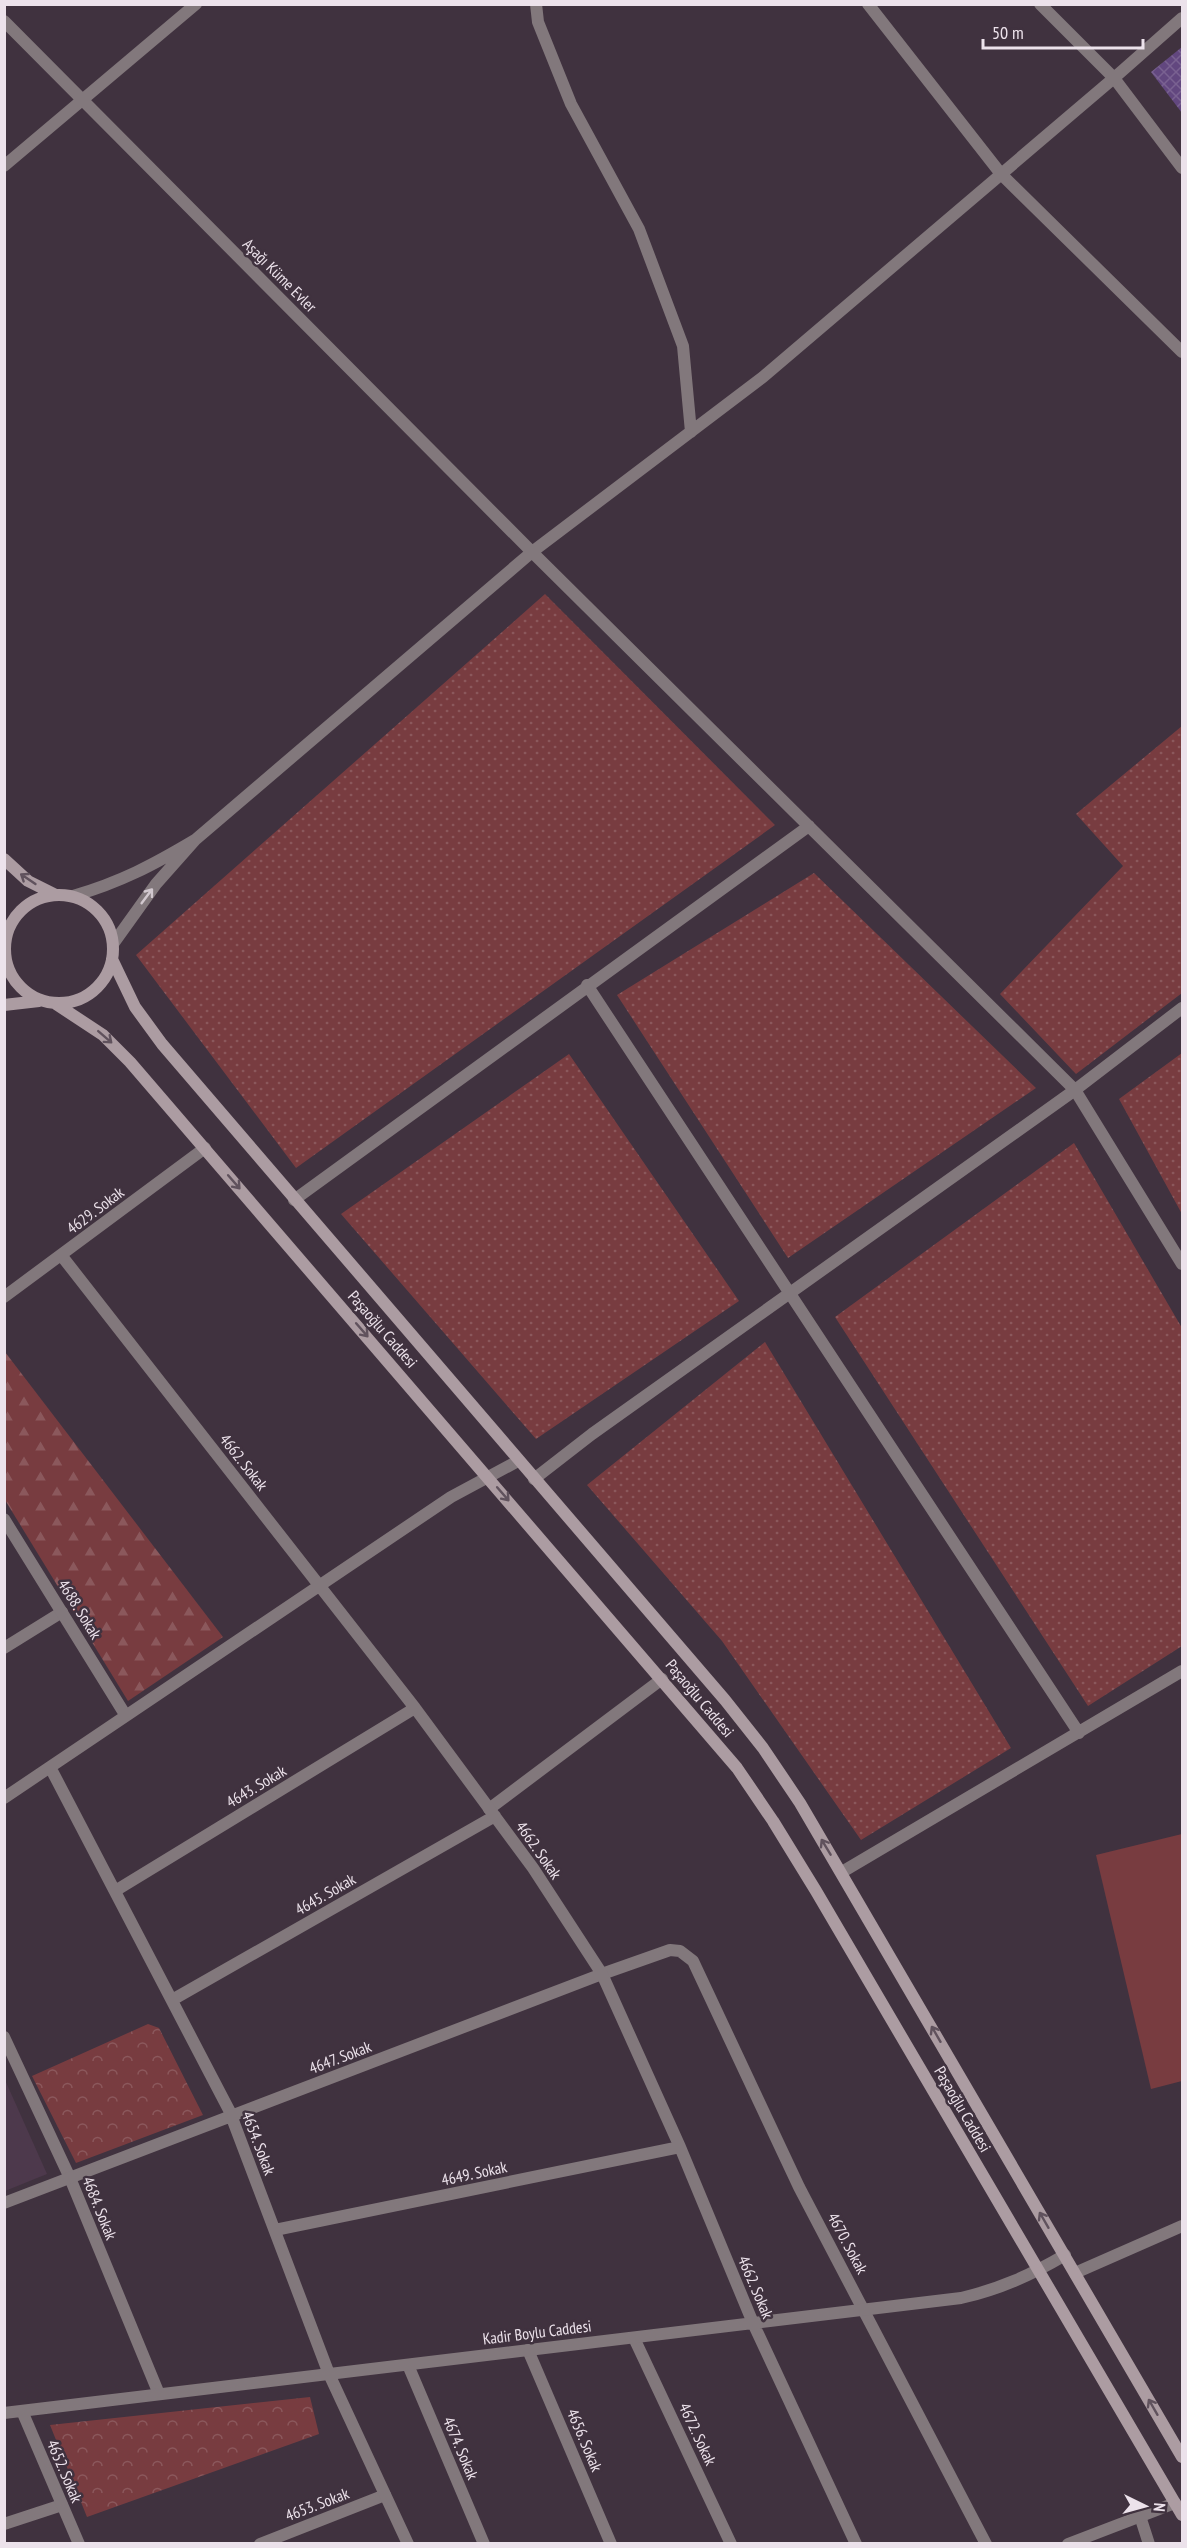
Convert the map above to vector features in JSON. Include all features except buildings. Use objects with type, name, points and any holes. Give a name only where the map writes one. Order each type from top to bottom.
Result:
[{"type":"street","points":[[4,166],[196,4]]},
{"type":"street","points":[[536,4],[538,22],[571,104],[639,229],[683,346],[691,432]]},
{"type":"street","points":[[868,4],[1001,174],[1182,352]]},
{"type":"street","points":[[1040,4],[1114,78],[1182,168]]},
{"type":"street","points":[[113,944],[156,884],[195,840],[532,552],[763,376],[1182,18]]},
{"type":"street","name":"Aşağı Küme Evler","points":[[4,21],[532,552],[1075,1090],[1182,1264]]},
{"type":"street","points":[[294,1200],[809,826]]},
{"type":"street","points":[[73,896],[121,881],[195,840]]},
{"type":"street","points":[[4,859],[28,881],[54,894],[73,896],[90,903],[103,916],[112,933],[111,968],[102,983],[89,995],[74,1002],[56,1004],[40,1000],[24,992],[13,979],[5,951],[5,935],[21,910],[36,899],[54,894]]},
{"type":"street","name":"Paşaoğlu Caddesi","points":[[112,959],[135,1007],[162,1044],[725,1700],[763,1748],[842,1872],[1182,2457]]},
{"type":"street","points":[[587,986],[1080,1733]]},
{"type":"street","points":[[4,1005],[40,1000]]},
{"type":"street","name":"Paşaoğlu Caddesi","points":[[56,1004],[83,1019],[115,1046],[488,1476],[737,1768],[773,1821],[1182,2515]]},
{"type":"street","points":[[534,1479],[592,1434],[789,1292],[1075,1090],[1182,1008]]},
{"type":"street","name":"4629. Sokak","points":[[4,1297],[205,1148]]},
{"type":"street","name":"4662. Sokak","points":[[61,1255],[415,1708],[533,1868],[602,1974],[680,2147],[753,2323],[856,2544]]},
{"type":"street","points":[[4,1798],[451,1497],[518,1461]]},
{"type":"street","name":"4688. Sokak","points":[[4,1519],[126,1716]]},
{"type":"street","points":[[4,1648],[62,1612]]},
{"type":"street","points":[[842,1872],[1182,1671]]},
{"type":"street","name":"4645. Sokak","points":[[171,2000],[492,1813],[662,1679]]},
{"type":"street","name":"4643. Sokak","points":[[115,1892],[415,1708]]},
{"type":"street","name":"4654. Sokak","points":[[50,1767],[231,2116],[329,2374],[408,2544]]},
{"type":"street","name":"4647. Sokak","points":[[4,2203],[602,1974],[670,1950],[680,1951],[687,1955]]},
{"type":"street","name":"4670. Sokak","points":[[687,1955],[697,1969],[794,2177],[986,2544]]},
{"type":"street","name":"4684. Sokak","points":[[4,2037],[70,2178],[159,2394]]},
{"type":"street","name":"4649. Sokak","points":[[275,2230],[680,2147]]},
{"type":"street","points":[[1075,2273],[1182,2226]]},
{"type":"street","name":"Kadir Boylu Caddesi","points":[[4,2413],[961,2298],[994,2290],[1039,2270],[1065,2255]]},
{"type":"street","name":"4672. Sokak","points":[[634,2338],[731,2544]]},
{"type":"street","name":"4656. Sokak","points":[[528,2350],[611,2544]]},
{"type":"street","name":"4674. Sokak","points":[[408,2365],[484,2544]]},
{"type":"street","name":"4652. Sokak","points":[[22,2411],[79,2544]]},
{"type":"street","name":"4653. Sokak","points":[[260,2544],[386,2495]]},
{"type":"street","points":[[1068,2544],[1175,2503]]},
{"type":"street","points":[[4,2523],[62,2505]]},
{"type":"street","points":[[1140,2517],[1149,2544]]},
{"type":"shaded area","points":[[5,2080],[47,2174],[4,2191]]},
{"type":"green space","points":[[545,594],[775,825],[296,1168],[136,955]]},
{"type":"green space","points":[[1182,726],[1182,993],[1076,1074],[1000,994],[1123,866],[1076,814]]},
{"type":"green space","points":[[814,873],[1036,1088],[788,1258],[617,995]]},
{"type":"green space","points":[[1182,1053],[1182,1214],[1119,1099]]},
{"type":"green space","points":[[569,1054],[739,1301],[536,1439],[341,1214]]},
{"type":"green space","points":[[1074,1143],[1182,1328],[1182,1646],[1088,1706],[835,1317]]},
{"type":"green space","points":[[765,1342],[1011,1748],[861,1840],[722,1641],[587,1485]]},
{"type":"green space","points":[[5,1352],[223,1637],[128,1701],[5,1500]]},
{"type":"green space","points":[[1182,1834],[1182,2081],[1151,2089],[1096,1855]]},
{"type":"green space","points":[[148,2024],[159,2028],[203,2115],[76,2163],[32,2076]]},
{"type":"green space","points":[[310,2397],[319,2434],[87,2517],[50,2425]]}]
